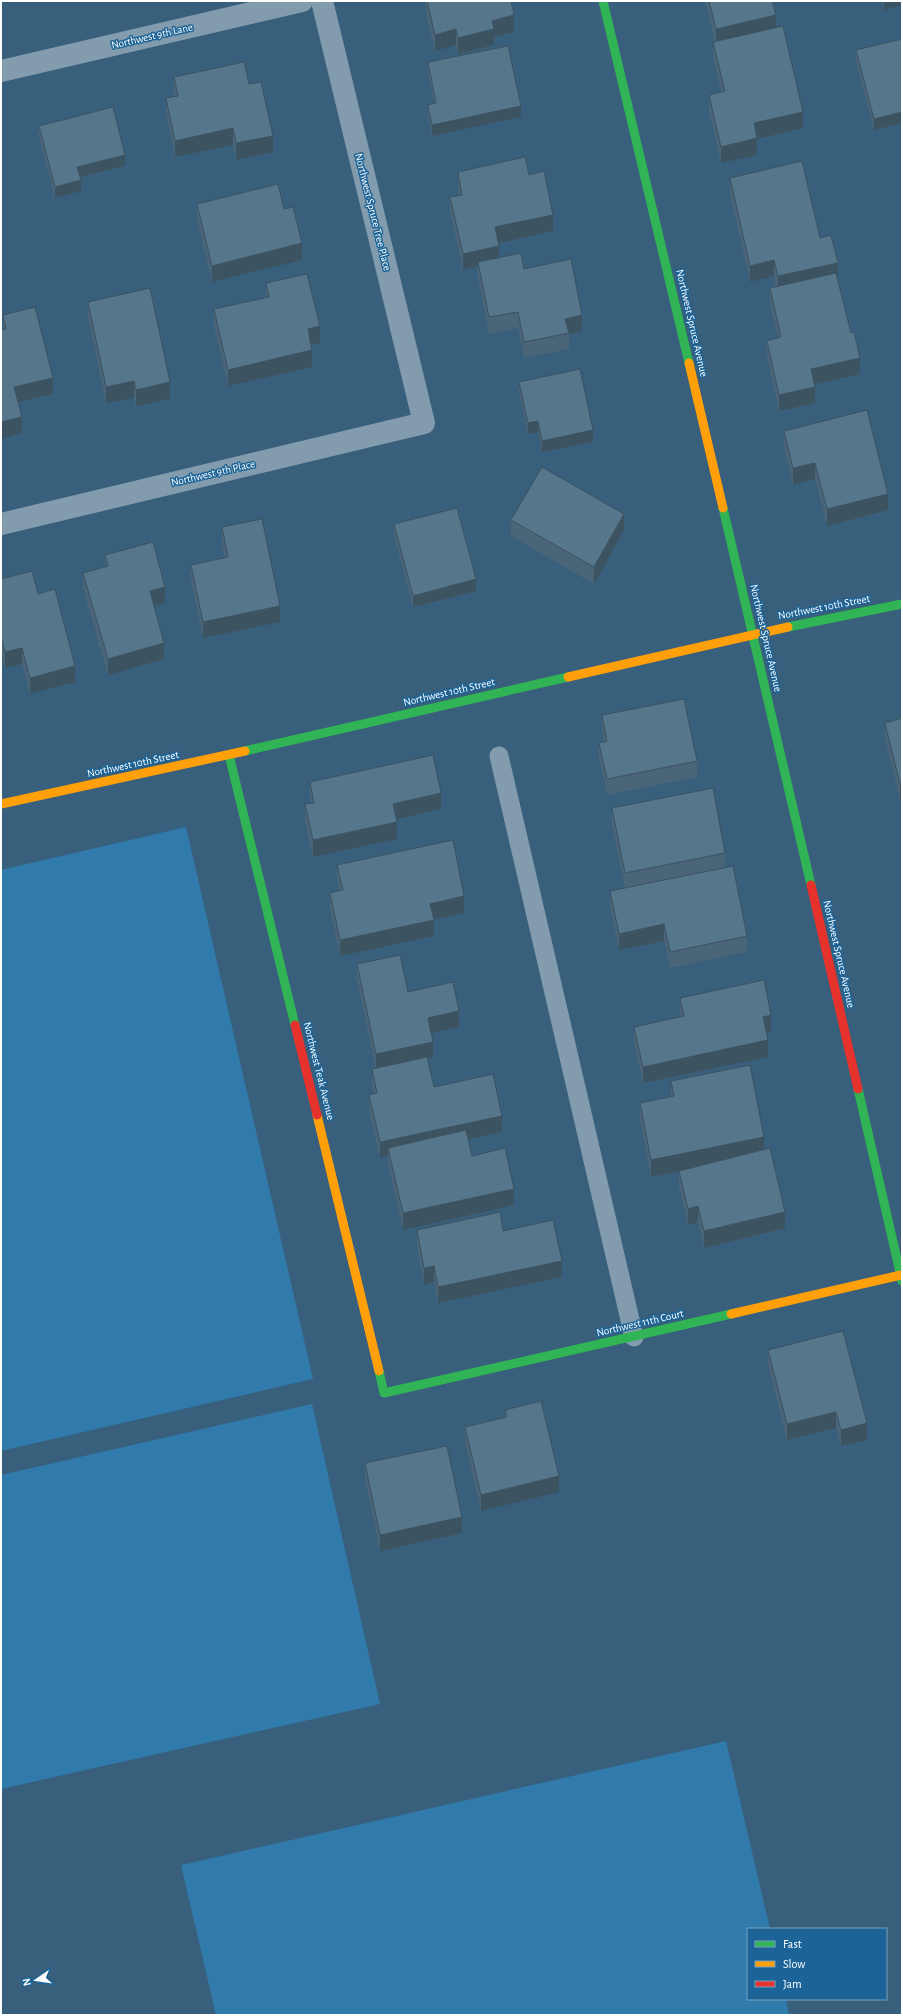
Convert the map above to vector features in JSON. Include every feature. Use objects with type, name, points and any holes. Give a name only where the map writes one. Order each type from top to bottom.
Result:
[{"type":"street","name":"Northwest 9th Lane","points":[[1,71],[302,1]]},
{"type":"street","name":"Northwest Spruce Tree Place","points":[[322,1],[424,423]]},
{"type":"street","name":"Northwest Spruce Avenue","points":[[603,1],[753,634],[901,1278]]},
{"type":"street","name":"Northwest 9th Place","points":[[1,524],[424,423]]},
{"type":"street","name":"Northwest 10th Street","points":[[1,804],[229,755],[753,634],[902,604]]},
{"type":"street","name":"Northwest Teak Avenue","points":[[229,755],[384,1393]]},
{"type":"street","name":"Northwest 11th Court","points":[[384,1393],[634,1336],[901,1278]]},
{"type":"lane","points":[[499,756],[634,1336]]},
{"type":"shaded area","points":[[186,827],[313,1379],[1,1451],[1,870]]},
{"type":"shaded area","points":[[312,1404],[380,1704],[1,1789],[1,1475]]},
{"type":"shaded area","points":[[726,1741],[770,1928],[747,1928],[747,2000],[786,2000],[789,2015],[216,2015],[181,1865]]},
{"type":"building","points":[[427,1],[511,1],[514,15],[492,21],[494,29],[458,38],[456,29],[435,35]]},
{"type":"building","points":[[709,1],[772,1],[776,15],[716,29]]},
{"type":"building","points":[[783,26],[803,112],[754,123],[757,138],[721,147],[709,95],[725,91],[713,42]]},
{"type":"building","points":[[902,39],[902,112],[874,119],[856,50]]},
{"type":"building","points":[[508,46],[521,106],[432,125],[428,105],[436,103],[428,62]]},
{"type":"building","points":[[244,62],[249,84],[261,82],[273,136],[236,143],[233,128],[175,141],[166,98],[178,96],[174,77]]},
{"type":"building","points":[[113,107],[125,155],[77,167],[81,180],[55,187],[39,126]]},
{"type":"building","points":[[525,157],[529,175],[544,171],[553,215],[495,227],[499,246],[463,254],[450,197],[462,195],[458,172]]},
{"type":"building","points":[[802,161],[820,238],[831,235],[838,263],[778,276],[774,260],[750,266],[730,178]]},
{"type":"building","points":[[278,184],[284,209],[293,207],[302,243],[212,266],[197,204]]},
{"type":"building","points":[[521,253],[524,269],[571,259],[582,315],[565,319],[569,333],[524,342],[518,312],[489,317],[478,262]]},
{"type":"building","points":[[836,273],[851,333],[854,332],[860,358],[811,369],[815,387],[779,395],[767,341],[781,337],[770,288]]},
{"type":"building","points":[[307,274],[320,326],[308,329],[312,350],[228,370],[214,309],[269,297],[266,283]]},
{"type":"building","points":[[150,288],[170,382],[136,390],[134,381],[106,387],[88,302]]},
{"type":"building","points":[[35,307],[53,378],[14,387],[22,417],[1,422],[1,330],[6,329],[3,315]]},
{"type":"building","points":[[580,369],[593,430],[542,441],[538,421],[528,423],[519,382]]},
{"type":"building","points":[[867,410],[888,494],[827,509],[815,463],[793,468],[784,431]]},
{"type":"building","points":[[542,467],[624,514],[594,567],[511,520]]},
{"type":"building","points":[[457,508],[476,579],[413,596],[394,524]]},
{"type":"building","points":[[262,519],[280,606],[203,622],[191,565],[228,557],[222,527]]},
{"type":"building","points":[[153,542],[165,587],[150,591],[164,643],[108,659],[83,573],[108,566],[105,555]]},
{"type":"building","points":[[32,571],[38,594],[55,589],[75,666],[30,678],[22,648],[5,652],[1,638],[1,579]]},
{"type":"building","points":[[684,699],[697,761],[607,779],[599,743],[607,741],[602,715]]},
{"type":"building","points":[[902,718],[902,784],[900,784],[885,723]]},
{"type":"building","points":[[433,755],[441,793],[393,804],[397,822],[313,840],[305,804],[314,803],[310,782]]},
{"type":"building","points":[[713,788],[725,853],[625,873],[612,808]]},
{"type":"building","points":[[453,840],[464,896],[430,904],[434,920],[340,940],[330,893],[343,890],[337,865]]},
{"type":"building","points":[[733,866],[747,936],[670,952],[664,924],[619,934],[610,891]]},
{"type":"building","points":[[400,955],[408,992],[453,982],[459,1011],[428,1018],[433,1042],[376,1054],[357,964]]},
{"type":"building","points":[[764,980],[771,1015],[763,1017],[768,1040],[643,1067],[634,1027],[684,1016],[680,998]]},
{"type":"building","points":[[427,1057],[434,1087],[493,1074],[502,1116],[380,1142],[369,1095],[377,1093],[372,1069]]},
{"type":"building","points":[[750,1065],[764,1137],[651,1160],[640,1103],[674,1096],[671,1081]]},
{"type":"building","points":[[466,1130],[472,1156],[505,1148],[514,1189],[403,1213],[388,1148]]},
{"type":"building","points":[[770,1148],[785,1212],[704,1231],[698,1206],[688,1209],[679,1171]]},
{"type":"building","points":[[500,1212],[503,1231],[553,1220],[562,1261],[438,1287],[434,1266],[424,1268],[417,1230]]},
{"type":"building","points":[[843,1331],[867,1423],[841,1430],[836,1412],[787,1424],[768,1350]]},
{"type":"building","points":[[541,1401],[559,1476],[481,1495],[465,1427],[507,1417],[505,1410]]},
{"type":"building","points":[[447,1446],[462,1517],[380,1535],[365,1463]]},
{"type":"traffic: fast","points":[[603,1],[689,363]]},
{"type":"traffic: fast","points":[[723,508],[811,885]]},
{"type":"traffic: fast","points":[[788,627],[902,604]]},
{"type":"traffic: fast","points":[[245,751],[568,677]]},
{"type":"traffic: fast","points":[[229,755],[295,1025]]},
{"type":"traffic: fast","points":[[858,1089],[902,1281]]},
{"type":"traffic: fast","points":[[379,1371],[384,1393],[731,1314]]},
{"type":"traffic: slow","points":[[689,363],[723,508]]},
{"type":"traffic: slow","points":[[568,677],[788,627]]},
{"type":"traffic: slow","points":[[1,804],[245,751]]},
{"type":"traffic: slow","points":[[317,1115],[379,1371]]},
{"type":"traffic: slow","points":[[731,1314],[901,1275]]},
{"type":"traffic: jam","points":[[811,885],[858,1089]]},
{"type":"traffic: jam","points":[[295,1025],[317,1115]]}]
